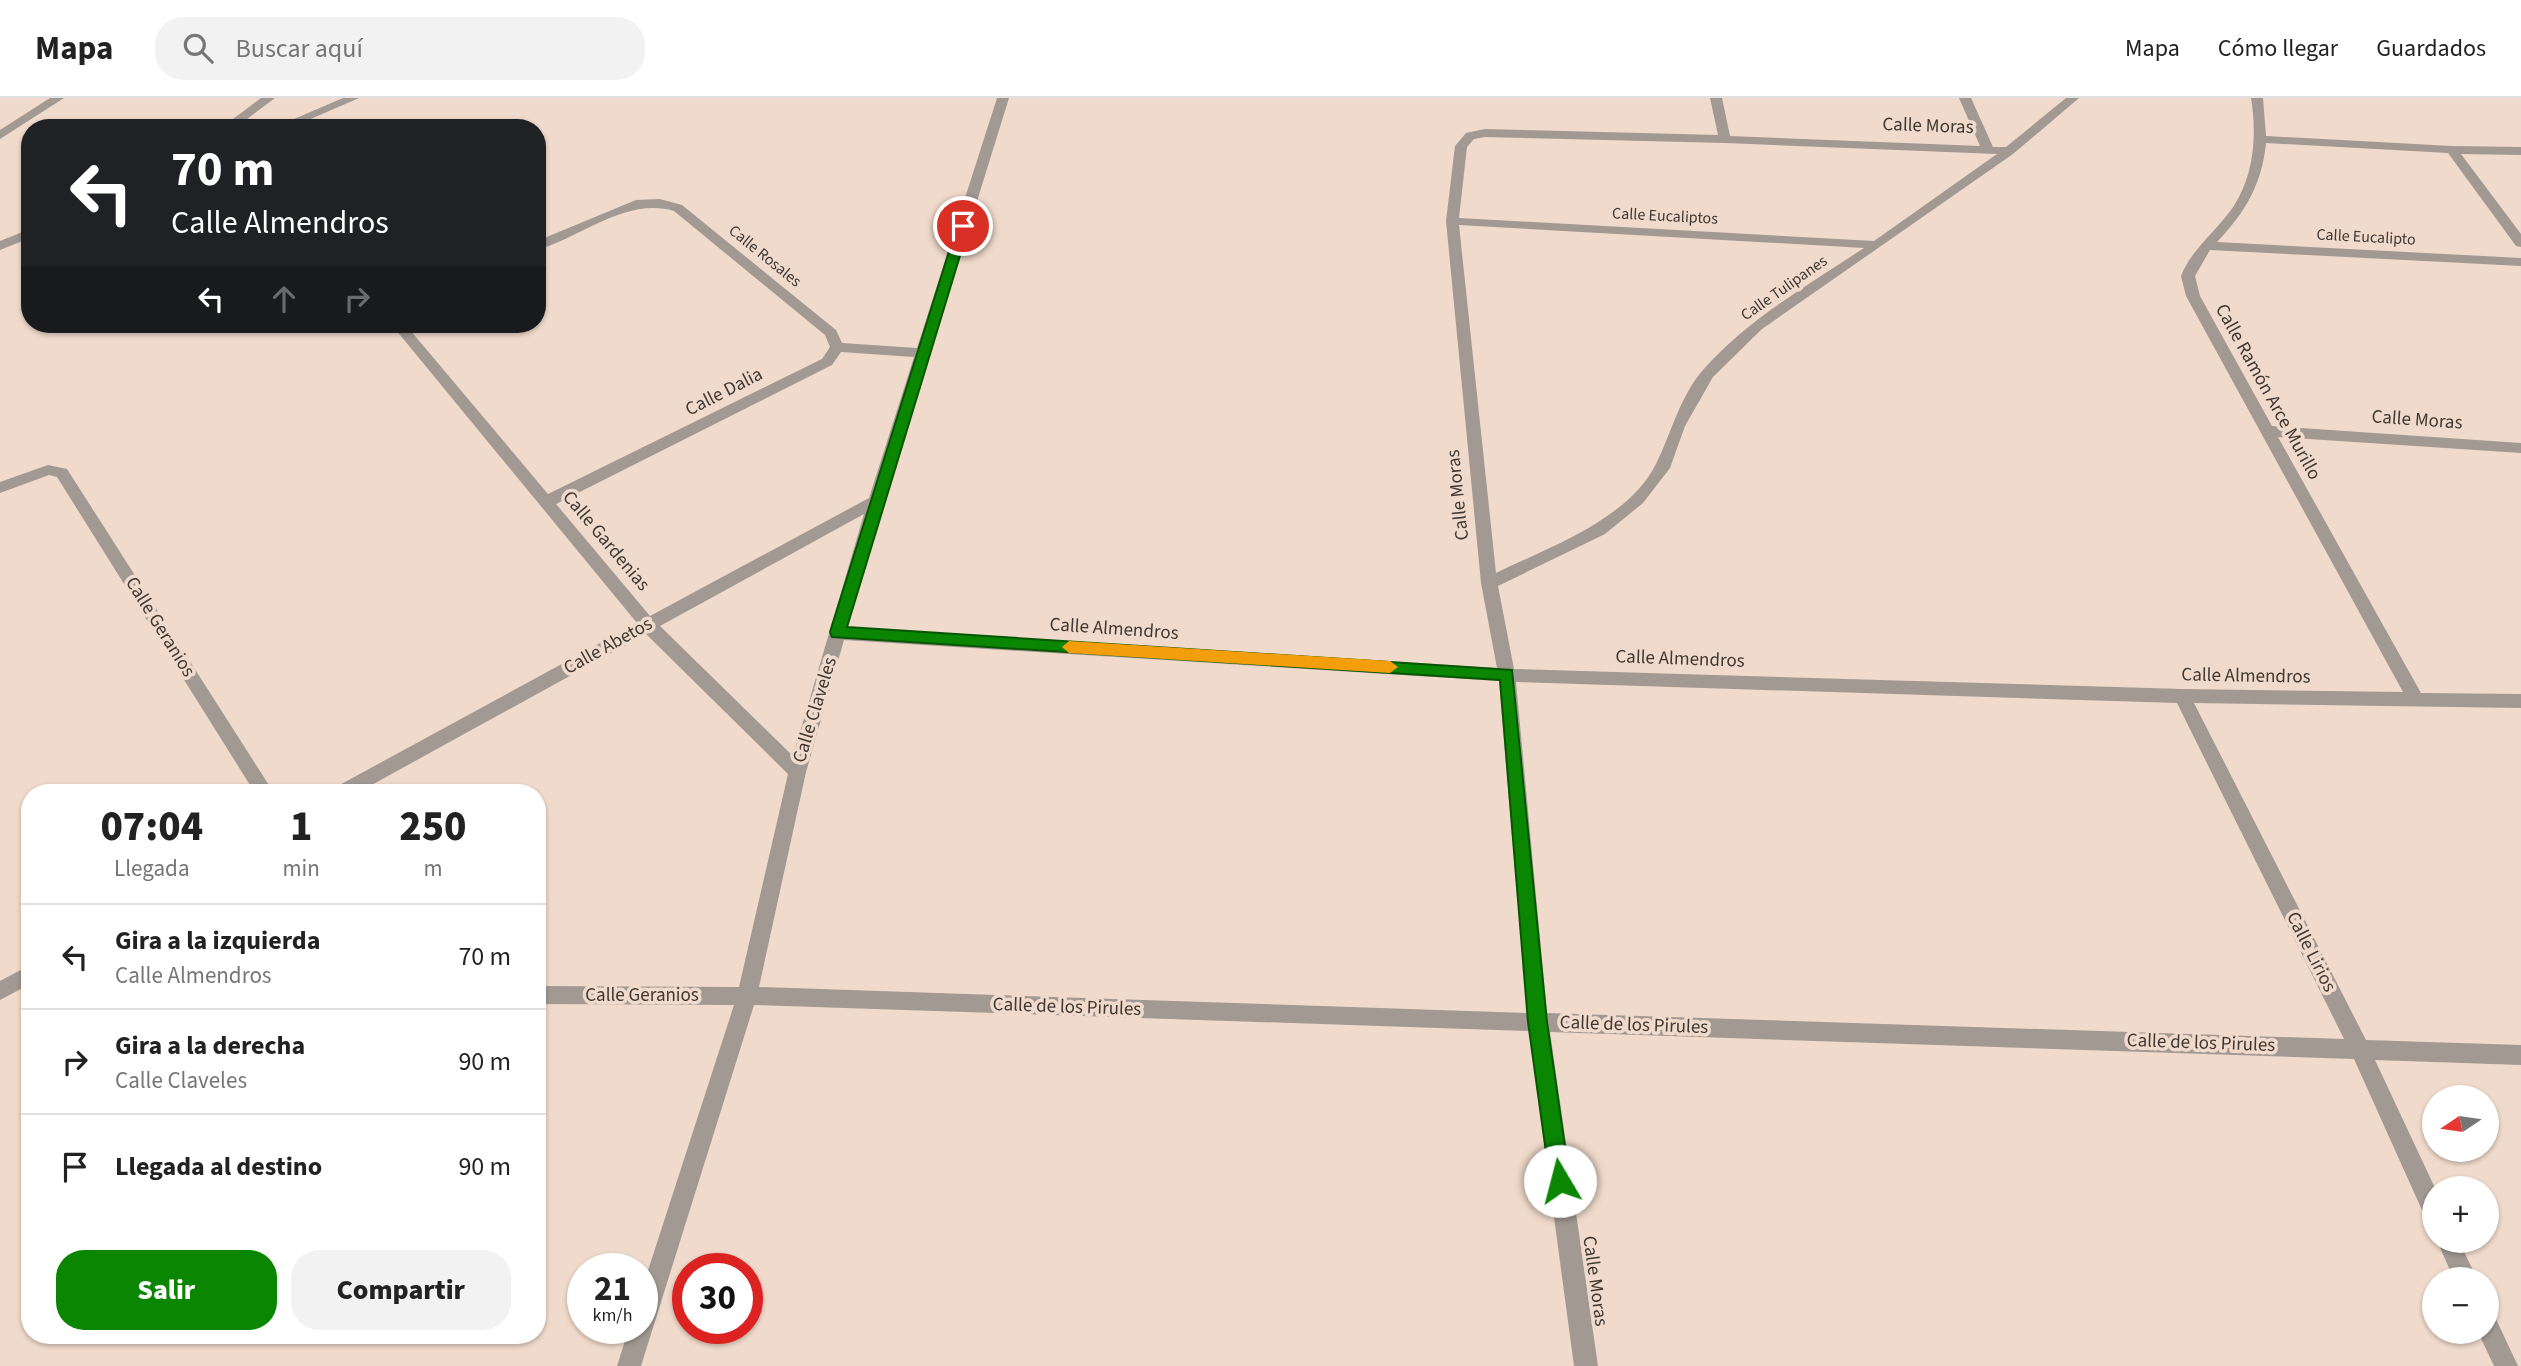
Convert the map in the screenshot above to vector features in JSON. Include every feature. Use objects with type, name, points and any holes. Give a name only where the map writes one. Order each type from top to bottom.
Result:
[{"type":"street","points":[[25,119],[58,98]]},
{"type":"street","points":[[240,119],[269,98]]},
{"type":"street","points":[[301,119],[353,98]]},
{"type":"street","name":"Calle Claveles","points":[[658,1277],[747,996],[796,772],[876,501],[1003,98]]},
{"type":"street","points":[[1716,98],[1725,139]]},
{"type":"street","name":"Calle Moras","points":[[1965,98],[1988,150]]},
{"type":"street","name":"Calle Tulipanes","points":[[1489,583],[1598,530],[1638,499],[1662,468],[1678,426],[1707,374],[1757,326],[2009,151],[2073,98]]},
{"type":"street","name":"Calle Ramón Arce Murillo","points":[[2258,98],[2262,139],[2254,173],[2240,207],[2192,264],[2187,279],[2193,296],[2416,700]]},
{"type":"street","points":[[0,135],[21,122]]},
{"type":"street","name":"Calle Moras","points":[[1586,1366],[1538,1022],[1507,675],[1489,583],[1452,221],[1461,146],[1470,136],[1485,133],[1725,139],[2009,151]]},
{"type":"street","points":[[2262,139],[2452,150],[2521,151]]},
{"type":"street","points":[[2452,150],[2521,243]]},
{"type":"street","name":"Calle Rosales","points":[[546,242],[636,204],[660,203],[678,208],[831,333],[837,347]]},
{"type":"street","name":"Calle Eucaliptos","points":[[1452,221],[1877,245]]},
{"type":"street","points":[[0,246],[21,237]]},
{"type":"street","name":"Calle Eucalipto","points":[[2209,247],[2521,262]]},
{"type":"street","name":"Calle Gardenias","points":[[405,333],[648,625],[796,772]]},
{"type":"street","points":[[837,347],[923,353]]},
{"type":"street","name":"Calle Dalia","points":[[546,502],[827,362],[837,347]]},
{"type":"street","name":"Calle Moras","points":[[2268,431],[2521,448]]},
{"type":"street","name":"Calle Geranios","points":[[0,488],[48,470],[62,473],[259,784]]},
{"type":"street","name":"Calle Abetos","points":[[356,784],[876,501]]},
{"type":"street","name":"Calle Almendros","points":[[838,632],[1507,675],[2182,696],[2521,701]]},
{"type":"street","name":"Calle Lirios","points":[[2182,696],[2358,1048],[2422,1186]]},
{"type":"street","points":[[0,991],[21,979]]},
{"type":"street","name":"Calle Geranios","points":[[546,995],[747,996]]},
{"type":"street","name":"Calle de los Pirules","points":[[747,996],[2521,1055]]},
{"type":"street","name":"Calle Claveles","points":[[629,1366],[636,1344]]},
{"type":"street","points":[[2496,1344],[2506,1366]]},
{"type":"slow traffic","points":[[1069,647],[1390,667]]},
{"type":"route","points":[[963,226],[876,501],[838,632],[1507,675],[1538,1022],[1560,1181]]}]
